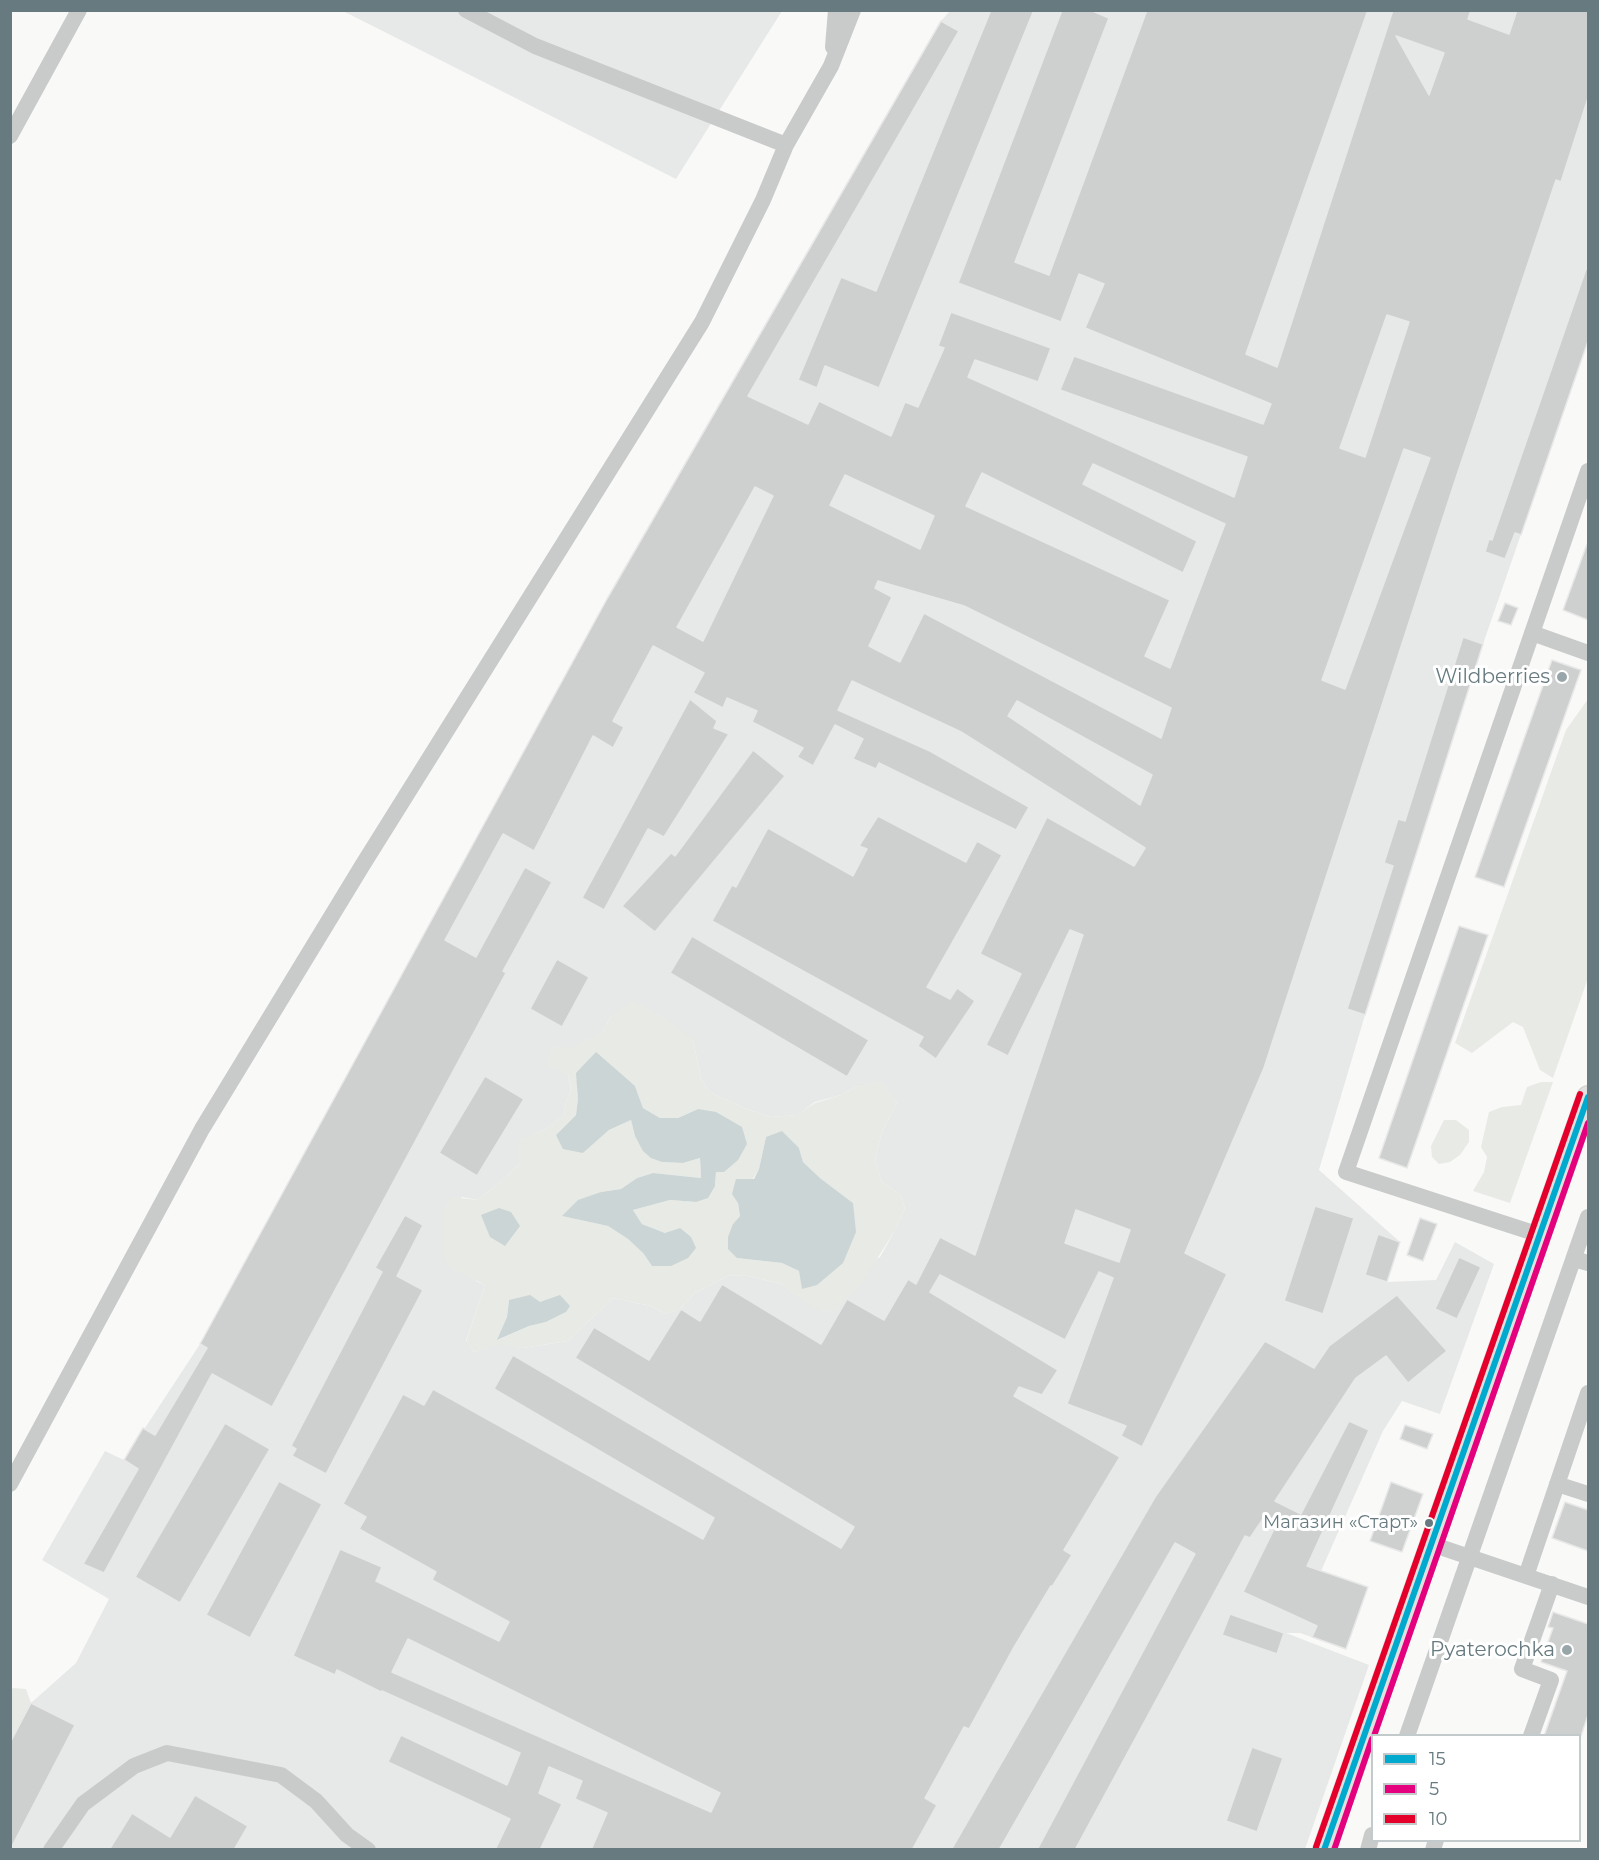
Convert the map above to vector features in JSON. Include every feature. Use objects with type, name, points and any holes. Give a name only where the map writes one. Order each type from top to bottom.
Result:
[{"type":"main road","points":[[1372,1733],[1431,1544],[1588,1097]]},
{"type":"main road","points":[[1324,1850],[1371,1735]]},
{"type":"street","points":[[10,136],[79,10]]},
{"type":"street","points":[[466,10],[535,46],[786,145]]},
{"type":"street","points":[[831,66],[836,10]]},
{"type":"street","points":[[10,1484],[202,1129],[362,866],[702,322],[763,200],[786,145],[831,66],[853,10]]},
{"type":"street","points":[[1540,1235],[1346,1172],[1588,471]]},
{"type":"street","points":[[1532,633],[1588,653]]},
{"type":"street","points":[[1408,1734],[1469,1557],[1581,1261],[1588,1217]]},
{"type":"street","points":[[1526,1576],[1588,1394]]},
{"type":"street","points":[[1557,1484],[1588,1494]]},
{"type":"street","points":[[1431,1544],[1588,1597]]},
{"type":"street","points":[[1532,1734],[1551,1680],[1522,1669],[1552,1584]]},
{"type":"street","points":[[51,1850],[83,1804],[134,1766],[167,1753],[280,1775],[316,1801],[347,1834],[368,1850]]},
{"type":"shaded area","points":[[343,11],[782,11],[676,179]]},
{"type":"shaded area","points":[[950,11],[1588,11],[1588,341],[1483,644],[1365,1015],[1319,1170],[1400,1242],[1387,1282],[1436,1280],[1455,1242],[1494,1264],[1440,1414],[1402,1401],[1383,1431],[1321,1571],[1368,1587],[1346,1649],[1300,1633],[1286,1633],[1369,1665],[1305,1849],[11,1849],[10,1743],[31,1703],[76,1663],[109,1599],[42,1560],[105,1451],[124,1460],[200,1344],[941,21]],"holes":[[[611,1016],[693,1040],[701,1078],[709,1092],[771,1117],[797,1115],[815,1102],[841,1095],[856,1087],[881,1082],[897,1103],[882,1132],[875,1159],[881,1181],[901,1195],[905,1208],[880,1257],[801,1299],[782,1284],[748,1276],[730,1275],[695,1293],[680,1309],[665,1314],[651,1306],[613,1298],[568,1341],[522,1348],[500,1343],[474,1352],[466,1341],[485,1285],[476,1281],[461,1197],[478,1200],[519,1164],[532,1135],[546,1129],[564,1116],[571,1090],[568,1075],[603,1031]]]},
{"type":"shaded area","points":[[1588,699],[1588,978],[1553,1078],[1540,1070],[1523,1027],[1513,1022],[1472,1053],[1455,1043],[1566,730]]},
{"type":"shaded area","points":[[633,1001],[668,1020],[693,1040],[701,1078],[709,1092],[771,1117],[796,1115],[815,1103],[841,1095],[856,1087],[881,1081],[897,1103],[882,1132],[875,1159],[881,1181],[901,1195],[905,1208],[894,1232],[863,1281],[840,1309],[823,1312],[800,1299],[782,1284],[748,1276],[730,1275],[695,1293],[680,1309],[665,1314],[651,1306],[613,1298],[568,1341],[522,1348],[499,1344],[474,1352],[466,1342],[485,1285],[449,1267],[443,1253],[444,1211],[451,1197],[478,1200],[519,1164],[519,1140],[546,1129],[564,1116],[571,1090],[568,1075],[546,1065],[552,1047],[572,1048],[603,1031],[611,1016]],"holes":[[[577,1073],[619,1074],[635,1086],[643,1108],[660,1118],[678,1118],[698,1109],[716,1172],[715,1186],[696,1202],[670,1200],[633,1210],[642,1224],[665,1233],[652,1266],[643,1253],[628,1239],[608,1226],[563,1216],[601,1192],[621,1189],[637,1178],[653,1173],[701,1178],[700,1158],[683,1163],[662,1162],[635,1136],[631,1120],[609,1130],[583,1153],[556,1135],[576,1115]],[[766,1137],[799,1148],[803,1162],[853,1203],[799,1271],[782,1263],[737,1258],[733,1224],[740,1216],[738,1203],[759,1169]],[[509,1300],[540,1302],[566,1312],[498,1340],[507,1317]]]},
{"type":"shaded area","points":[[596,1052],[635,1086],[643,1108],[660,1118],[678,1118],[698,1109],[716,1112],[742,1127],[747,1144],[738,1160],[724,1172],[716,1172],[715,1186],[708,1198],[696,1202],[670,1200],[633,1210],[642,1224],[665,1233],[680,1228],[691,1237],[696,1248],[688,1258],[671,1266],[652,1266],[643,1253],[628,1239],[608,1226],[562,1216],[578,1200],[601,1192],[621,1189],[637,1178],[653,1173],[701,1178],[700,1158],[683,1163],[662,1162],[651,1158],[643,1151],[635,1136],[631,1120],[609,1130],[583,1153],[563,1149],[556,1135],[576,1115],[578,1099],[576,1073]]},
{"type":"shaded area","points":[[1541,1082],[1553,1082],[1510,1203],[1473,1191],[1484,1172],[1487,1157],[1481,1147],[1489,1112],[1502,1107],[1521,1105],[1527,1087]]},
{"type":"shaded area","points":[[1444,1120],[1456,1120],[1469,1130],[1469,1142],[1460,1155],[1450,1162],[1439,1164],[1432,1157],[1431,1146]]},
{"type":"shaded area","points":[[782,1131],[799,1148],[803,1162],[853,1203],[856,1232],[843,1263],[817,1285],[802,1289],[799,1271],[782,1263],[737,1258],[728,1249],[728,1237],[733,1224],[740,1216],[738,1203],[732,1194],[736,1179],[754,1179],[759,1169],[766,1137]]},
{"type":"shaded area","points":[[499,1208],[511,1212],[520,1226],[505,1246],[490,1237],[481,1215]]},
{"type":"shaded area","points":[[530,1295],[540,1302],[560,1295],[570,1306],[566,1312],[546,1322],[529,1326],[497,1340],[507,1317],[509,1300]]},
{"type":"shaded area","points":[[13,1688],[26,1689],[31,1703],[11,1743],[11,1691]]},
{"type":"building","points":[[991,10],[1034,10],[879,388],[825,366],[817,388],[798,380],[841,277],[876,291]]},
{"type":"building","points":[[1062,10],[1090,10],[1109,18],[1015,262],[1049,275],[1147,10],[1368,10],[1246,354],[1277,367],[1393,10],[1471,10],[1468,19],[1509,34],[1517,10],[1588,10],[1588,98],[1561,182],[1556,180],[1454,484],[1264,1068],[1185,1253],[1227,1274],[1142,1447],[1121,1436],[1126,1426],[1067,1404],[1113,1278],[1099,1272],[1065,1340],[940,1275],[930,1292],[1058,1370],[1042,1395],[1019,1387],[1014,1396],[1120,1457],[1064,1550],[1072,1555],[1013,1649],[969,1729],[964,1727],[925,1798],[937,1805],[912,1850],[591,1850],[607,1813],[575,1799],[582,1781],[549,1767],[539,1793],[562,1804],[540,1850],[495,1850],[510,1819],[388,1762],[401,1735],[507,1785],[520,1753],[381,1692],[337,1670],[335,1675],[293,1656],[340,1549],[382,1567],[376,1581],[499,1641],[509,1622],[432,1580],[436,1572],[359,1529],[366,1517],[343,1504],[403,1394],[424,1405],[433,1389],[703,1539],[714,1518],[494,1389],[513,1355],[841,1548],[854,1527],[575,1358],[594,1327],[649,1360],[681,1309],[700,1321],[722,1284],[821,1344],[847,1299],[884,1320],[908,1279],[916,1284],[940,1237],[975,1255],[1083,935],[1070,930],[1008,1056],[986,1045],[1021,974],[980,954],[1047,817],[1134,866],[1145,848],[961,732],[852,681],[838,710],[930,751],[1029,807],[1016,830],[879,763],[876,769],[853,759],[863,739],[835,725],[813,766],[797,757],[803,748],[752,722],[757,711],[727,698],[723,708],[693,693],[704,673],[653,646],[613,721],[624,727],[613,748],[593,736],[534,851],[503,834],[445,940],[476,957],[525,867],[552,882],[503,971],[506,973],[272,1407],[212,1374],[104,1573],[83,1564],[138,1469],[124,1460],[143,1428],[155,1435],[207,1348],[200,1344],[607,599],[941,21],[959,31],[748,396],[808,424],[819,401],[891,436],[905,402],[918,407],[944,348],[938,346],[951,312],[1051,348],[1038,382],[975,360],[968,377],[1234,497],[1247,457],[1060,390],[1074,356],[1263,424],[1271,404],[1085,328],[1104,284],[1079,274],[1061,322],[958,283]],"holes":[[[1396,36],[1444,53],[1429,95]],[[1387,315],[1409,322],[1365,457],[1340,448]],[[1404,449],[1430,458],[1345,689],[1322,680]],[[1093,464],[1225,524],[1170,668],[1145,656],[1170,600],[966,506],[982,473],[1183,573],[1197,541],[1083,484]],[[845,475],[934,516],[920,549],[830,505]],[[755,487],[773,496],[703,641],[677,627]],[[878,581],[964,606],[1171,708],[1161,738],[924,613],[900,662],[869,646],[892,597],[875,588]],[[1017,701],[1152,775],[1140,805],[1008,716]],[[1076,1210],[1130,1230],[1119,1262],[1065,1243]],[[408,1639],[720,1793],[711,1812],[392,1672]]]},
{"type":"building","points":[[1586,269],[1588,269],[1588,341],[1521,535],[1515,533],[1505,559],[1485,552],[1489,539],[1492,540]]},
{"type":"building","points":[[1588,544],[1588,620],[1563,610]]},
{"type":"building","points":[[1505,603],[1518,608],[1511,625],[1498,621]]},
{"type":"building","points":[[1463,637],[1483,644],[1365,1015],[1347,1009],[1393,866],[1384,863],[1398,819],[1405,821]]},
{"type":"building","points":[[1552,660],[1581,670],[1504,887],[1475,877]]},
{"type":"building","points":[[690,699],[717,721],[714,728],[729,734],[664,837],[648,829],[604,910],[582,898]]},
{"type":"building","points":[[753,750],[785,776],[655,932],[622,906],[671,853],[675,856]]},
{"type":"building","points":[[878,816],[966,862],[977,841],[1002,855],[927,987],[950,999],[957,988],[975,1001],[936,1059],[918,1046],[923,1037],[712,921],[732,885],[736,887],[768,828],[853,876],[867,849],[859,846]]},
{"type":"building","points":[[1459,926],[1488,935],[1407,1168],[1379,1158]]},
{"type":"building","points":[[692,936],[869,1040],[847,1077],[670,973]]},
{"type":"building","points":[[557,959],[589,977],[562,1027],[530,1009]]},
{"type":"building","points":[[485,1076],[524,1099],[477,1176],[439,1153]]},
{"type":"building","points":[[1315,1206],[1354,1218],[1323,1314],[1284,1301]]},
{"type":"building","points":[[405,1215],[423,1225],[397,1276],[423,1290],[326,1474],[292,1456],[296,1449],[291,1446],[382,1272],[375,1268]]},
{"type":"building","points":[[1420,1218],[1437,1224],[1423,1261],[1407,1255]]},
{"type":"building","points":[[1378,1234],[1400,1242],[1387,1282],[1365,1275]]},
{"type":"building","points":[[1459,1257],[1481,1267],[1457,1319],[1435,1309]]},
{"type":"building","points":[[1397,1295],[1447,1351],[1408,1383],[1386,1356],[1356,1378],[1275,1501],[1301,1514],[1349,1421],[1369,1430],[1307,1566],[1368,1587],[1346,1649],[1312,1637],[1317,1626],[1243,1592],[1277,1523],[1265,1516],[1250,1538],[1245,1536],[1075,1850],[1037,1850],[1195,1554],[1175,1543],[999,1850],[951,1850],[1155,1497],[1265,1341],[1314,1368],[1329,1346]]},
{"type":"building","points":[[225,1423],[270,1449],[180,1603],[135,1577]]},
{"type":"building","points":[[1405,1425],[1433,1434],[1427,1449],[1400,1439]]},
{"type":"building","points":[[279,1481],[322,1504],[250,1638],[206,1615]]},
{"type":"building","points":[[1391,1482],[1423,1494],[1402,1552],[1370,1541]]},
{"type":"building","points":[[1565,1502],[1588,1510],[1588,1551],[1552,1538]]},
{"type":"building","points":[[1553,1612],[1588,1624],[1588,1715],[1581,1736],[1581,1734],[1545,1734],[1567,1671],[1541,1662],[1553,1628],[1548,1627]]},
{"type":"building","points":[[1230,1614],[1284,1633],[1277,1654],[1222,1635]]},
{"type":"building","points":[[31,1703],[75,1725],[10,1850],[10,1743]]},
{"type":"building","points":[[1252,1747],[1283,1758],[1257,1832],[1226,1821]]},
{"type":"building","points":[[195,1795],[248,1826],[234,1850],[109,1850],[132,1813],[170,1837]]},
{"type":"transit line","name":"10","points":[[1316,1847],[1580,1094]]},
{"type":"transit line","name":"15","points":[[1324,1850],[1588,1097]]},
{"type":"transit line","name":"5","points":[[1375,1734],[1588,1123]]},
{"type":"transit line","name":"5","points":[[1334,1850],[1371,1742]]},
{"type":"place","name":"Wildberries","points":[[1562,677]]},
{"type":"place","name":"Магазин «Старт»","points":[[1429,1523]]},
{"type":"place","name":"Pyaterochka","points":[[1567,1650]]}]
